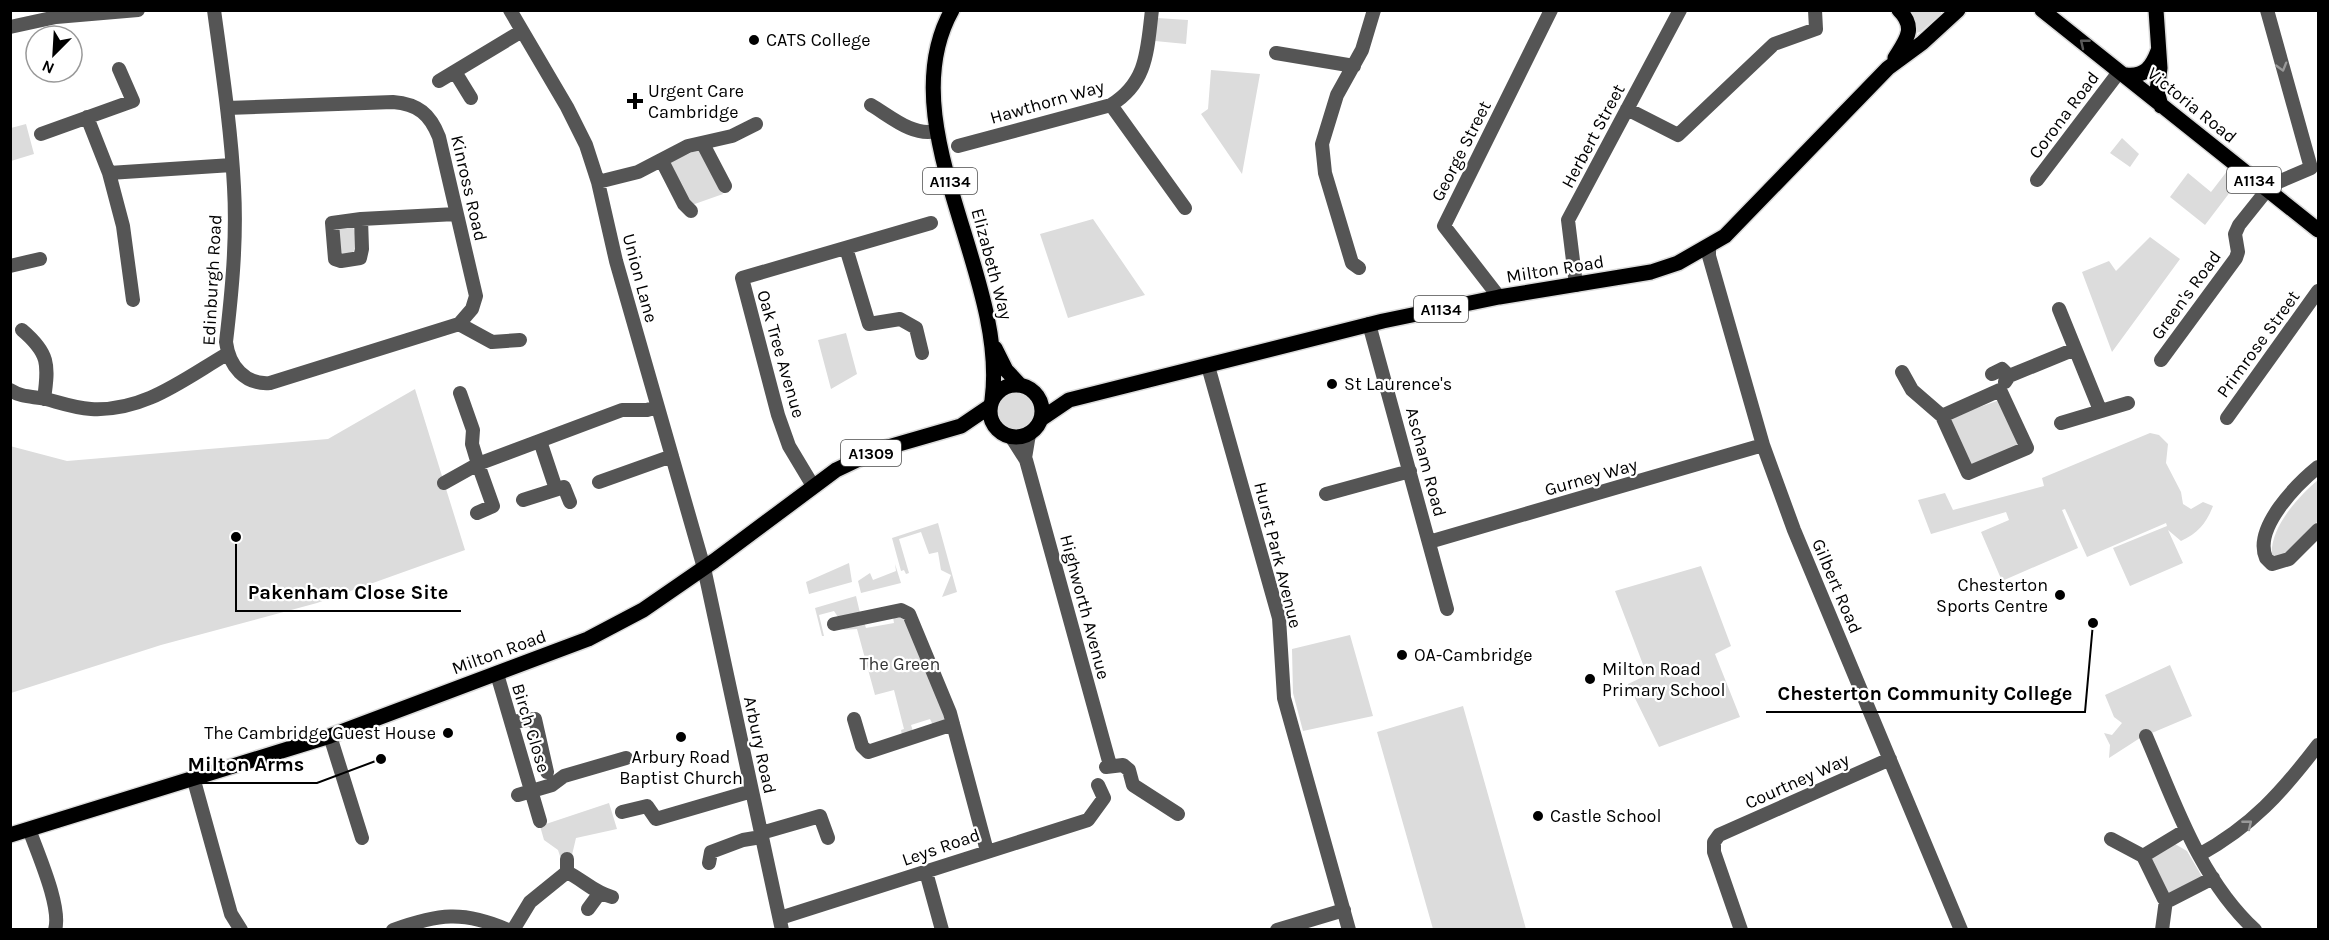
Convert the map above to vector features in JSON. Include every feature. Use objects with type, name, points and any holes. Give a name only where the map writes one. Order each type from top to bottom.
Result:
[{"type":"main road","points":[[1888,68],[1910,35],[1910,25],[1899,10]]},
{"type":"main road","name":"Milton Road","points":[[1041,419],[1069,400],[1369,324],[1499,297],[1651,272],[1708,247],[1735,228],[1888,68],[1958,10]]},
{"type":"main road","name":"Victoria Road","points":[[2042,10],[2319,230]]},
{"type":"main road","points":[[2156,10],[2157,91],[2161,106]]},
{"type":"main road","name":"Elizabeth Way","points":[[949,12],[934,65],[932,92],[936,131],[994,346],[1006,370],[1020,385]]},
{"type":"main road","points":[[2122,73],[2145,72],[2152,66],[2158,51]]},
{"type":"main road","name":"Elizabeth Way","points":[[991,404],[994,346]]},
{"type":"main road","points":[[991,404],[1006,387],[1020,385]]},
{"type":"main road","name":"A1134","points":[[1020,385],[1037,395]]},
{"type":"main road","name":"Milton Road","points":[[1037,395],[1069,400]]},
{"type":"main road","points":[[1037,395],[1041,405],[1041,419]]},
{"type":"main road","name":"Milton Road","points":[[10,835],[330,736],[572,646],[616,625],[704,568],[813,486],[864,455],[961,426],[991,404]]},
{"type":"main road","name":"A1134","points":[[991,404],[990,417],[1005,434]]},
{"type":"main road","name":"A1134","points":[[1029,435],[1041,419]]},
{"type":"main road","name":"Milton Road","points":[[961,426],[1005,434]]},
{"type":"main road","points":[[1005,434],[1029,435]]},
{"type":"street","points":[[10,27],[55,14],[138,10]]},
{"type":"street","name":"Edinburgh Road","points":[[10,390],[29,399],[44,399],[91,409],[135,405],[156,397],[227,354],[234,223],[232,165],[214,10]]},
{"type":"street","name":"Union Lane","points":[[510,10],[567,107],[586,145],[598,182],[616,261],[704,568]]},
{"type":"street","name":"Hawthorn Way","points":[[958,146],[1111,105],[1124,97],[1141,76],[1152,10]]},
{"type":"street","points":[[1359,268],[1352,262],[1325,173],[1322,144],[1337,95],[1354,66],[1374,10]]},
{"type":"street","name":"George Street","points":[[1499,297],[1444,226],[1551,10]]},
{"type":"street","name":"Herbert Street","points":[[1576,285],[1568,220],[1680,10]]},
{"type":"street","points":[[1627,109],[1678,135],[1774,44],[1816,29],[1815,10]]},
{"type":"street","points":[[2267,10],[2311,168],[2278,181],[2267,190]]},
{"type":"street","points":[[440,81],[522,32]]},
{"type":"street","points":[[1276,53],[1354,66]]},
{"type":"street","points":[[41,134],[133,101],[119,69]]},
{"type":"street","points":[[455,72],[471,98]]},
{"type":"street","name":"Corona Road","points":[[2037,180],[2122,73]]},
{"type":"street","name":"Kinross Road","points":[[227,108],[393,102],[415,107],[432,120],[439,137],[476,296],[472,309],[459,324]]},
{"type":"street","points":[[871,105],[914,130],[925,134],[936,131]]},
{"type":"street","points":[[1111,105],[1185,208]]},
{"type":"street","points":[[87,117],[109,173],[123,226],[125,277],[132,300]]},
{"type":"street","points":[[598,182],[638,172],[688,146],[732,136],[756,124]]},
{"type":"street","points":[[703,144],[725,186]]},
{"type":"street","points":[[662,161],[684,204],[691,210]]},
{"type":"street","points":[[109,173],[232,165]]},
{"type":"street","name":"Green's Road","points":[[2161,360],[2236,258],[2238,252],[2235,234],[2239,225],[2267,190]]},
{"type":"street","points":[[361,219],[456,214]]},
{"type":"street","name":"Oak Tree Avenue","points":[[813,486],[789,446],[778,415],[742,278],[931,224]]},
{"type":"street","name":"Gilbert Road","points":[[1708,247],[1762,445],[1794,530],[1961,930]]},
{"type":"street","points":[[846,248],[868,324],[900,319],[916,328],[922,353]]},
{"type":"street","points":[[10,266],[40,259]]},
{"type":"street","name":"Primrose Street","points":[[2227,418],[2319,291]]},
{"type":"street","points":[[2059,309],[2100,410]]},
{"type":"street","points":[[227,354],[245,379],[260,384],[270,383],[459,324],[492,342],[520,340]]},
{"type":"street","name":"Ascham Road","points":[[1369,324],[1447,609]]},
{"type":"street","points":[[22,330],[42,348],[46,358],[44,399]]},
{"type":"street","points":[[1942,416],[2000,390],[2009,376],[2075,349]]},
{"type":"street","name":"Hurst Park Avenue","points":[[1208,366],[1279,618],[1284,698],[1349,930]]},
{"type":"street","points":[[1992,374],[2002,369],[2009,376]]},
{"type":"street","points":[[1902,372],[1912,390],[1942,416],[1968,473],[2027,448],[2000,390]]},
{"type":"street","points":[[459,393],[473,430],[472,444],[478,464],[500,504],[477,513]]},
{"type":"street","points":[[2061,423],[2128,403]]},
{"type":"street","points":[[444,483],[478,464],[622,410],[647,410],[657,407]]},
{"type":"street","name":"Highworth Avenue","points":[[1005,434],[1025,458],[1108,766],[1123,765],[1129,770],[1133,785],[1178,814]]},
{"type":"street","name":"Highworth Avenue","points":[[1025,458],[1029,435]]},
{"type":"street","points":[[540,441],[556,489]]},
{"type":"street","name":"Gurney Way","points":[[1429,542],[1762,445]]},
{"type":"street","points":[[599,482],[672,456]]},
{"type":"street","points":[[2319,467],[2290,493],[2274,516],[2264,542],[2264,555],[2272,564],[2284,563],[2319,531]]},
{"type":"street","points":[[1326,494],[1410,471]]},
{"type":"street","points":[[523,500],[564,487],[570,502]]},
{"type":"street","name":"Arbury Road","points":[[704,568],[781,924]]},
{"type":"street","points":[[834,624],[901,610],[907,612],[953,724],[987,851]]},
{"type":"street","name":"Birch Close","points":[[496,674],[512,722],[525,793],[540,821]]},
{"type":"street","points":[[512,722],[535,719],[547,772]]},
{"type":"street","points":[[854,719],[862,746],[868,752],[953,724]]},
{"type":"street","points":[[330,736],[362,838]]},
{"type":"street","points":[[2146,736],[2199,855],[2213,878],[2255,930]]},
{"type":"street","points":[[2199,855],[2237,833],[2259,815],[2274,801],[2319,745]]},
{"type":"street","points":[[525,793],[552,785],[564,776],[626,758]]},
{"type":"street","name":"Courtney Way","points":[[1741,930],[1714,852],[1714,842],[1719,835],[1890,759]]},
{"type":"street","points":[[193,777],[231,914],[240,930]]},
{"type":"street","name":"Leys Road","points":[[781,924],[987,851],[1088,820],[1111,800],[1098,785]]},
{"type":"street","points":[[622,812],[647,806],[656,819],[752,791]]},
{"type":"street","points":[[709,862],[711,852],[820,816],[828,838]]},
{"type":"street","points":[[29,829],[54,904],[57,920],[55,930]]},
{"type":"street","points":[[2143,856],[2186,830]]},
{"type":"street","points":[[2111,838],[2143,856],[2166,900],[2162,930]]},
{"type":"street","points":[[513,930],[530,902],[567,865],[606,895],[588,909]]},
{"type":"street","points":[[926,872],[942,930]]},
{"type":"street","points":[[2166,900],[2213,878]]},
{"type":"street","points":[[1277,930],[1344,910]]},
{"type":"street","points":[[393,930],[428,918],[460,915],[482,919],[508,930]]},
{"type":"green space","points":[[1907,11],[1941,11],[1941,14],[1916,33],[1915,22]]},
{"type":"green space","points":[[1157,18],[1188,20],[1186,44],[1155,41]]},
{"type":"green space","points":[[1211,70],[1260,74],[1242,174],[1201,114],[1208,109]]},
{"type":"green space","points":[[26,124],[34,154],[11,161],[11,128]]},
{"type":"green space","points":[[2122,138],[2139,154],[2130,167],[2110,153]]},
{"type":"green space","points":[[699,149],[723,194],[689,206],[667,164]]},
{"type":"green space","points":[[2228,170],[2240,179],[2205,225],[2170,197],[2188,173],[2211,192]]},
{"type":"green space","points":[[1093,219],[1145,295],[1068,318],[1040,234]]},
{"type":"green space","points":[[351,224],[356,239],[354,251],[352,254],[338,255],[337,225]]},
{"type":"green space","points":[[2150,237],[2180,259],[2112,352],[2082,272],[2109,261],[2116,271]]},
{"type":"green space","points":[[846,333],[857,374],[831,389],[818,340]]},
{"type":"green space","points":[[415,389],[465,550],[317,603],[161,645],[11,693],[10,446],[67,461],[328,439]]},
{"type":"green space","points":[[1016,391],[1030,397],[1036,411],[1030,425],[1016,431],[1002,425],[996,411],[1002,397]]},
{"type":"green space","points":[[2000,400],[2018,440],[2016,450],[1980,466],[1966,463],[1949,421],[1953,416]]},
{"type":"green space","points":[[2150,433],[2159,435],[2168,444],[2166,463],[2181,492],[2183,504],[2191,509],[2203,502],[2213,506],[2201,527],[2187,538],[2181,541],[2168,530],[2183,563],[2130,586],[2113,548],[2167,526],[2166,523],[2087,557],[2065,509],[2062,510],[2078,548],[2002,581],[1981,532],[2009,520],[2006,512],[1931,534],[1918,500],[1945,493],[1953,510],[2044,486],[2042,478]]},
{"type":"green space","points":[[2318,480],[2320,510],[2311,532],[2285,554],[2272,559],[2272,548],[2279,526],[2293,505]]},
{"type":"green space","points":[[938,523],[957,592],[942,597],[951,575],[941,570],[938,552],[929,554],[921,532],[899,539],[909,573],[906,574],[904,570],[901,571],[892,538]]},
{"type":"green space","points":[[849,563],[852,582],[809,594],[806,582]]},
{"type":"green space","points":[[895,564],[901,583],[861,593],[858,581],[870,573],[873,580],[896,571]]},
{"type":"green space","points":[[1701,566],[1731,646],[1715,654],[1740,717],[1659,747],[1628,684],[1647,675],[1615,591]]},
{"type":"green space","points":[[856,596],[860,613],[838,617],[834,611],[819,615],[824,636],[822,636],[815,608]]},
{"type":"green space","name":"The Green","points":[[893,617],[905,617],[945,717],[944,720],[933,725],[930,719],[911,725],[913,731],[902,735],[901,730],[904,729],[894,690],[875,695],[857,629],[842,630],[864,622],[866,628],[894,623]]},
{"type":"green space","points":[[1350,635],[1373,716],[1303,731],[1293,693],[1292,649]]},
{"type":"green space","points":[[2170,665],[2192,716],[2140,738],[2109,758],[2110,745],[2104,733],[2112,735],[2122,723],[2114,717],[2105,695]]},
{"type":"green space","points":[[1463,706],[1526,929],[1433,929],[1377,732]]},
{"type":"green space","points":[[609,803],[617,829],[576,838],[572,855],[560,856],[558,850],[544,840],[540,826]]},
{"type":"green space","points":[[2175,844],[2187,851],[2204,880],[2169,894],[2149,856]]},
{"type":"place","name":"CATS College","points":[[754,40]]},
{"type":"place","name":"Urgent Care Cambridge","points":[[635,101]]},
{"type":"place","name":"St Laurence's","points":[[1332,384]]},
{"type":"place","name":"Pakenham Close Site","points":[[236,537]]},
{"type":"place","name":"Chesterton Sports Centre","points":[[2060,595]]},
{"type":"place","name":"Chesterton Community College","points":[[2093,623]]},
{"type":"place","name":"OA-Cambridge","points":[[1402,655]]},
{"type":"place","name":"Milton Road Primary School","points":[[1590,679]]},
{"type":"place","name":"The Cambridge Guest House","points":[[448,733]]},
{"type":"place","name":"Arbury Road Baptist Church","points":[[681,737]]},
{"type":"place","name":"Milton Arms","points":[[381,759]]},
{"type":"place","name":"Castle School","points":[[1538,816]]}]
